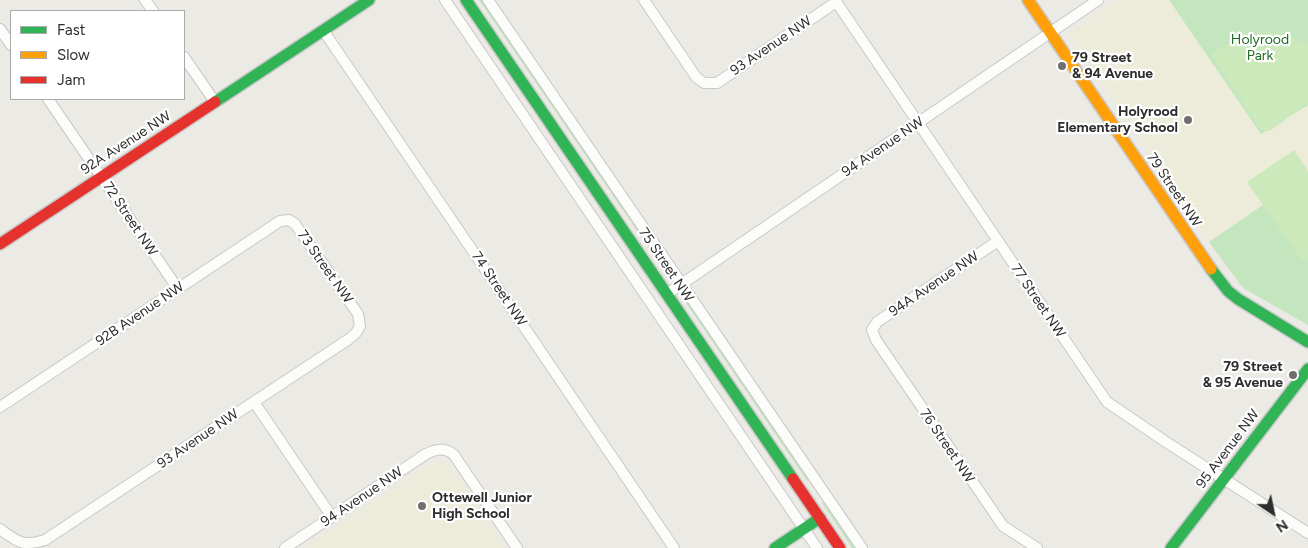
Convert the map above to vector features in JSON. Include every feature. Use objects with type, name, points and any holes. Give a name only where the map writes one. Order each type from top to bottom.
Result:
[{"type":"street","name":"92A Avenue NW","points":[[0,244],[369,0]]},
{"type":"street","points":[[445,0],[817,548]]},
{"type":"street","name":"75 Street NW","points":[[466,0],[840,548]]},
{"type":"street","name":"75 Street NW","points":[[488,0],[862,548]]},
{"type":"street","name":"93 Avenue NW","points":[[644,0],[696,76],[704,84],[717,83],[836,1]]},
{"type":"street","name":"79 Street NW","points":[[1028,0],[1214,274],[1228,291],[1238,299],[1308,342]]},
{"type":"street","name":"94 Avenue NW","points":[[667,294],[1098,0]]},
{"type":"street","name":"77 Street NW","points":[[836,1],[1107,402],[1308,533]]},
{"type":"street","points":[[0,29],[10,44]]},
{"type":"street","name":"74 Street NW","points":[[323,30],[674,548]]},
{"type":"street","points":[[185,58],[215,102]]},
{"type":"street","name":"72 Street NW","points":[[49,100],[178,289]]},
{"type":"street","name":"73 Street NW","points":[[280,221],[289,220],[295,224],[358,314],[360,326]]},
{"type":"street","name":"92B Avenue NW","points":[[0,407],[280,221]]},
{"type":"street","name":"94A Avenue NW","points":[[872,330],[877,322],[998,242]]},
{"type":"street","name":"93 Avenue NW","points":[[0,529],[15,540],[30,545],[45,540],[349,339],[360,326]]},
{"type":"street","name":"76 Street NW","points":[[872,330],[876,340],[1003,526],[1036,548]]},
{"type":"street","name":"95 Avenue NW","points":[[1171,548],[1308,369]]},
{"type":"street","points":[[254,402],[332,517]]},
{"type":"street","name":"94 Avenue NW","points":[[285,548],[426,454],[440,450],[451,452],[517,548]]},
{"type":"street","points":[[775,548],[820,518]]},
{"type":"shaded area","name":"Holyrood Elementary School","points":[[1118,0],[1169,0],[1261,134],[1308,105],[1308,174],[1209,242],[1068,34]]},
{"type":"shaded area","name":"Ottewell Junior High School","points":[[435,461],[449,463],[505,548],[304,548]]},
{"type":"green space","points":[[479,0],[484,0],[672,280],[670,279]]},
{"type":"green space","name":"Holyrood Park","points":[[1169,0],[1308,0],[1308,105],[1261,134]]},
{"type":"green space","points":[[1273,33],[1291,37],[1308,45],[1308,103],[1270,131],[1260,129],[1211,55],[1218,49],[1240,38],[1256,34]]},
{"type":"green space","points":[[1294,150],[1308,171],[1308,258],[1303,262],[1247,182]]},
{"type":"green space","points":[[1308,174],[1308,325],[1243,288],[1209,242]]},
{"type":"green space","points":[[687,299],[820,497],[807,481],[686,303],[685,300]]},
{"type":"green space","points":[[825,501],[857,548],[852,548],[822,503]]},
{"type":"traffic: fast","points":[[215,102],[369,0]]},
{"type":"traffic: fast","points":[[466,0],[793,479]]},
{"type":"traffic: fast","points":[[1211,269],[1228,291],[1238,299],[1308,342]]},
{"type":"traffic: fast","points":[[1171,548],[1308,369]]},
{"type":"traffic: fast","points":[[775,548],[820,518]]},
{"type":"traffic: slow","points":[[1028,0],[1211,269]]},
{"type":"traffic: jam","points":[[0,244],[215,102]]},
{"type":"traffic: jam","points":[[793,479],[840,548]]},
{"type":"place","name":"79 Street & 94 Avenue","points":[[1062,66]]},
{"type":"place","name":"Holyrood Elementary School","points":[[1188,120]]},
{"type":"place","name":"79 Street & 95 Avenue","points":[[1293,375]]},
{"type":"place","name":"Ottewell Junior High School","points":[[422,506]]}]
